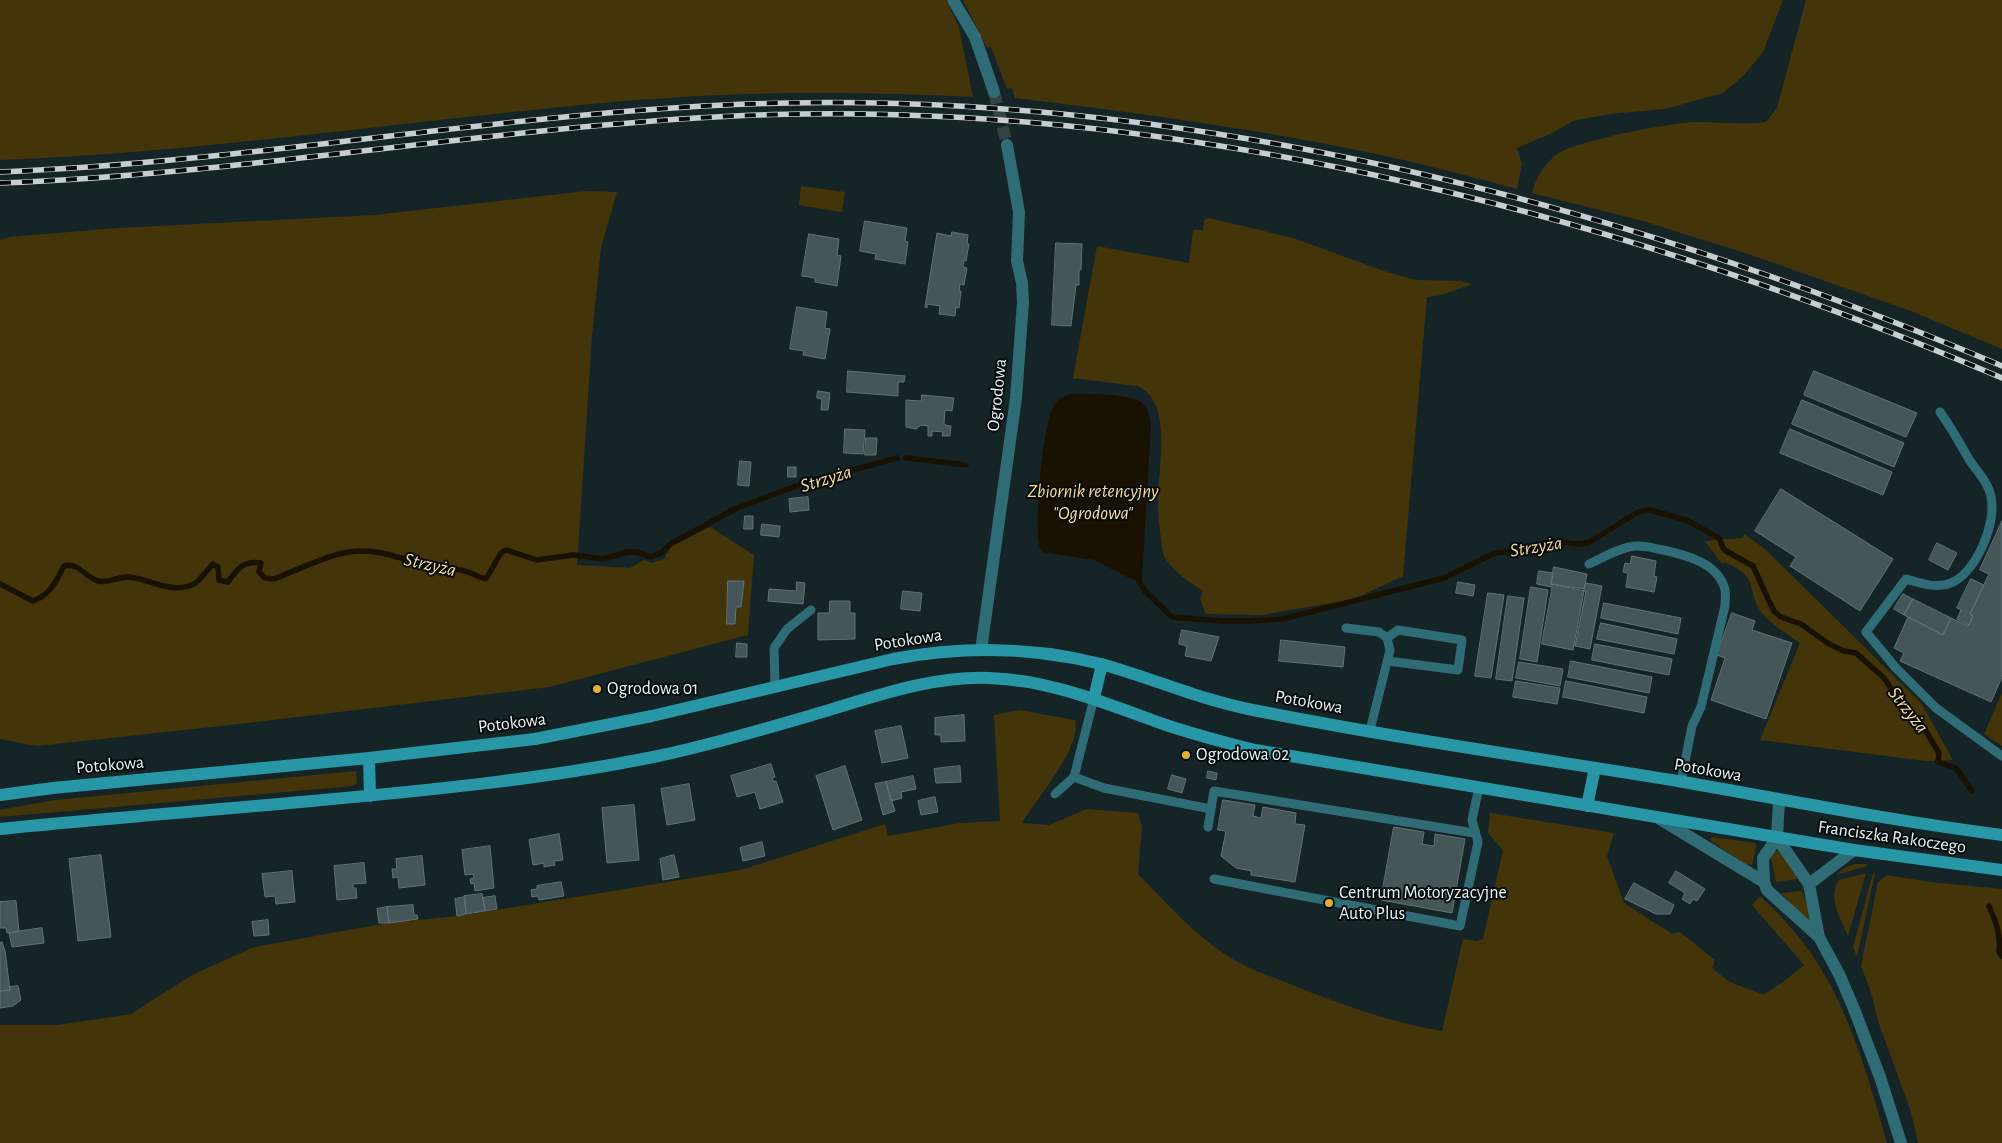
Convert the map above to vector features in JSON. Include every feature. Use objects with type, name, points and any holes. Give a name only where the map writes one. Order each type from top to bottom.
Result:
[{"type":"main road","name":"Potokowa","points":[[0,795],[63,787],[369,758],[535,739],[589,730],[775,686],[922,654],[981,650],[1038,652],[1102,664],[1250,710],[1779,800]]},
{"type":"main road","points":[[1094,698],[1102,664]]},
{"type":"main road","points":[[0,829],[370,796],[494,782],[657,756],[781,724],[922,684],[954,679],[977,678],[1024,680],[1054,686],[1094,698],[1194,734],[1255,750],[1777,838]]},
{"type":"main road","points":[[369,758],[370,796]]},
{"type":"main road","points":[[1588,806],[1595,768]]},
{"type":"main road","name":"Franciszka Rakoczego","points":[[1779,800],[2002,834]]},
{"type":"main road","name":"Franciszka Rakoczego","points":[[1777,838],[2002,870]]},
{"type":"street","points":[[953,0],[975,37],[994,92]]},
{"type":"street","name":"Ogrodowa","points":[[981,650],[1016,398],[1023,302],[1022,283],[1017,261],[1018,207],[1007,145]]},
{"type":"street","points":[[1779,800],[1777,838],[1763,858],[1764,882],[1768,890],[1820,937]]},
{"type":"street","points":[[1660,818],[1764,882]]},
{"type":"street","points":[[1777,838],[1809,884],[1820,937],[1854,1009],[1880,1077],[1900,1143]]},
{"type":"street","points":[[1809,884],[1854,850]]},
{"type":"lane","points":[[1940,412],[1984,480],[1991,497],[1992,516],[1982,548],[1969,569],[1951,583],[1935,586],[1906,579],[1866,632],[1896,668],[1936,708],[2002,756]]},
{"type":"lane","points":[[1589,564],[1628,547],[1640,546],[1696,559],[1706,565],[1718,577],[1725,589],[1725,606],[1702,707],[1692,726],[1681,782]]},
{"type":"lane","points":[[775,686],[774,648],[786,629],[811,610]]},
{"type":"lane","points":[[1346,628],[1379,632],[1387,638],[1390,650],[1370,730]]},
{"type":"lane","points":[[1387,638],[1398,630],[1462,640],[1458,670],[1388,661]]},
{"type":"lane","points":[[1055,794],[1074,777],[1094,698]]},
{"type":"lane","points":[[1074,777],[1104,788],[1211,809]]},
{"type":"lane","points":[[1214,879],[1460,926],[1478,842],[1474,834],[1472,820],[1478,787]]},
{"type":"lane","points":[[1208,827],[1214,791],[1474,834]]},
{"type":"shaded area","points":[[0,0],[946,0],[959,27],[973,97],[799,93],[712,95],[547,108],[235,143],[78,156],[0,160]]},
{"type":"shaded area","points":[[963,0],[1783,0],[1763,52],[1744,75],[1723,93],[1665,109],[1609,114],[1573,121],[1550,134],[1517,148],[1522,164],[1517,189],[1398,159],[1290,137],[1153,116],[1015,98],[1012,88],[1007,89],[991,47],[987,48]]},
{"type":"shaded area","points":[[1806,0],[2002,0],[2002,349],[1911,311],[1748,254],[1643,221],[1532,193],[1544,167],[1556,155],[1582,144],[1624,133],[1685,123],[1766,122],[1777,108]]},
{"type":"shaded area","points":[[801,186],[845,192],[842,212],[799,205]]},
{"type":"shaded area","points":[[587,191],[617,192],[601,248],[592,336],[577,565],[630,568],[644,560],[652,563],[664,559],[671,547],[710,527],[754,555],[748,635],[549,687],[37,746],[0,739],[0,240],[9,237],[118,228],[374,215]]},
{"type":"shaded area","points":[[1209,218],[1293,238],[1384,271],[1416,280],[1460,281],[1472,284],[1442,295],[1427,297],[1403,576],[1354,599],[1261,615],[1206,614],[1200,599],[1203,591],[1177,572],[1163,554],[1158,506],[1161,437],[1160,421],[1156,406],[1149,394],[1137,386],[1073,378],[1097,246],[1189,263],[1193,230],[1203,230],[1204,220]]},
{"type":"shaded area","points":[[1744,534],[1765,549],[1921,703],[1953,760],[1926,761],[1760,740],[1800,643],[1763,614],[1747,577],[1735,567],[1724,562],[1722,564],[1705,541],[1743,538]]},
{"type":"shaded area","points":[[2002,693],[2002,746],[1984,734]]},
{"type":"shaded area","points":[[1019,710],[1075,720],[1072,745],[1065,759],[1022,823],[1049,825],[1087,809],[1138,813],[1142,827],[1138,874],[1205,940],[1245,966],[1346,1005],[1403,1023],[1442,1031],[1463,939],[1476,941],[1483,939],[1503,850],[1488,833],[1490,813],[1614,833],[1607,856],[1624,903],[1672,934],[1680,932],[1715,960],[1712,968],[1728,981],[1763,995],[1804,965],[1752,905],[1760,896],[1801,940],[1832,988],[1860,1053],[1887,1143],[0,1143],[0,1025],[58,1025],[131,1014],[192,975],[254,947],[388,923],[459,916],[741,870],[885,824],[888,836],[960,823],[1000,821],[994,715]]},
{"type":"shaded area","points":[[356,771],[357,784],[353,786],[0,817],[0,810],[55,800]]},
{"type":"shaded area","points":[[1710,838],[1755,843],[1752,865],[1746,864],[1712,842]]},
{"type":"shaded area","points":[[1775,851],[1778,851],[1789,863],[1797,879],[1776,882],[1771,858]]},
{"type":"shaded area","points":[[1855,864],[1868,864],[1867,866],[1836,875],[1846,867]]},
{"type":"shaded area","points":[[1866,873],[1848,936],[1836,908],[1834,894],[1836,887],[1839,880]]},
{"type":"shaded area","points":[[1873,873],[1875,873],[1857,957],[1853,947]]},
{"type":"shaded area","points":[[1887,875],[1930,882],[2002,889],[2002,1143],[1918,1143],[1911,1112],[1878,1021],[1871,992],[1861,966],[1878,882]]},
{"type":"shaded area","points":[[1802,891],[1811,914],[1810,920],[1803,918],[1781,893]]},
{"type":"water","name":"Zbiornik retencyjny \"Ogrodowa\"","points":[[1072,394],[1128,397],[1142,403],[1148,412],[1151,424],[1142,578],[1139,583],[1094,560],[1042,552],[1039,542],[1038,504],[1042,457],[1049,418],[1056,402]]},
{"type":"building","points":[[865,221],[907,228],[905,241],[908,242],[905,264],[875,259],[876,254],[860,251]]},
{"type":"building","points":[[952,232],[968,235],[967,244],[969,244],[963,267],[967,268],[964,285],[960,284],[959,308],[956,307],[955,316],[939,314],[940,306],[927,304],[927,308],[925,307],[937,233],[951,236]]},
{"type":"building","points":[[809,234],[839,239],[837,255],[841,256],[837,286],[815,282],[815,278],[802,276]]},
{"type":"building","points":[[1056,243],[1082,244],[1079,285],[1076,285],[1071,326],[1052,325]]},
{"type":"building","points":[[797,307],[827,312],[825,328],[830,329],[825,359],[803,355],[804,351],[790,349]]},
{"type":"building","points":[[848,371],[905,376],[904,382],[898,382],[898,396],[847,392]]},
{"type":"building","points":[[1814,371],[1917,413],[1906,437],[1804,395]]},
{"type":"building","points":[[818,391],[830,393],[828,410],[821,410],[822,399],[817,398]]},
{"type":"building","points":[[922,395],[954,398],[952,411],[945,410],[944,423],[951,426],[950,436],[942,436],[943,432],[932,431],[932,436],[928,436],[928,426],[921,425],[916,429],[906,427],[906,400],[921,401]]},
{"type":"building","points":[[1802,400],[1904,443],[1894,467],[1792,424]]},
{"type":"building","points":[[845,429],[865,430],[863,454],[844,453]]},
{"type":"building","points":[[1790,429],[1892,472],[1883,495],[1780,453]]},
{"type":"building","points":[[866,438],[877,438],[876,455],[865,455]]},
{"type":"building","points":[[740,461],[751,462],[749,486],[738,485]]},
{"type":"building","points":[[788,467],[796,467],[796,477],[788,477]]},
{"type":"building","points":[[1781,489],[1893,559],[1860,611],[1790,566],[1796,557],[1755,531]]},
{"type":"building","points":[[808,497],[809,510],[790,512],[789,499]]},
{"type":"building","points":[[745,516],[753,516],[753,529],[744,529]]},
{"type":"building","points":[[2002,521],[2002,677],[1991,702],[1900,661],[1904,653],[1894,648],[1908,617],[1943,635],[1951,618],[1968,626],[1973,616],[1970,614],[1989,574],[1980,570]]},
{"type":"building","points":[[762,524],[780,526],[779,537],[761,535]]},
{"type":"building","points":[[1937,543],[1957,553],[1948,570],[1929,560]]},
{"type":"building","points":[[1632,556],[1656,561],[1654,576],[1657,577],[1654,592],[1626,587],[1628,573],[1623,572],[1625,563],[1630,564]]},
{"type":"building","points":[[1554,567],[1587,574],[1584,589],[1551,584]]},
{"type":"building","points":[[1539,571],[1553,573],[1551,587],[1537,584]]},
{"type":"building","points":[[1971,579],[1984,585],[1970,614],[1973,616],[1969,625],[1957,619],[1961,610],[1957,608]]},
{"type":"building","points":[[728,581],[744,581],[741,607],[736,607],[735,624],[727,624]]},
{"type":"building","points":[[797,582],[805,583],[803,604],[768,601],[769,589],[796,591]]},
{"type":"building","points":[[1458,582],[1475,585],[1473,596],[1456,593]]},
{"type":"building","points":[[1586,583],[1602,586],[1590,649],[1575,646]]},
{"type":"building","points":[[1553,584],[1584,591],[1573,650],[1542,644]]},
{"type":"building","points":[[1531,587],[1548,590],[1537,662],[1520,659]]},
{"type":"building","points":[[903,591],[922,593],[920,611],[901,609]]},
{"type":"building","points":[[1488,593],[1504,595],[1491,678],[1475,676]]},
{"type":"building","points":[[1903,594],[1913,599],[1904,615],[1894,609]]},
{"type":"building","points":[[1508,596],[1524,598],[1512,681],[1496,679]]},
{"type":"building","points":[[1913,599],[1951,618],[1943,635],[1904,615]]},
{"type":"building","points":[[830,601],[850,601],[850,613],[855,613],[855,639],[818,640],[818,613],[829,613]]},
{"type":"building","points":[[1604,603],[1681,618],[1678,634],[1601,618]]},
{"type":"building","points":[[1732,613],[1755,621],[1752,630],[1792,643],[1766,719],[1711,700],[1725,658],[1717,655]]},
{"type":"building","points":[[1601,623],[1677,639],[1674,654],[1597,639]]},
{"type":"building","points":[[1182,630],[1219,637],[1211,661],[1185,656],[1187,646],[1179,644]]},
{"type":"building","points":[[1281,640],[1345,647],[1343,667],[1279,661]]},
{"type":"building","points":[[737,643],[747,644],[747,657],[736,657]]},
{"type":"building","points":[[1595,644],[1672,659],[1669,675],[1592,660]]},
{"type":"building","points":[[1571,661],[1652,677],[1649,693],[1568,677]]},
{"type":"building","points":[[1519,662],[1563,669],[1560,686],[1516,678]]},
{"type":"building","points":[[1516,681],[1560,688],[1557,704],[1513,697]]},
{"type":"building","points":[[1566,681],[1647,697],[1644,713],[1563,697]]},
{"type":"building","points":[[964,715],[965,741],[941,742],[941,735],[935,735],[935,718]]},
{"type":"building","points":[[901,726],[908,758],[882,763],[875,731]]},
{"type":"building","points":[[771,764],[775,777],[772,778],[774,782],[776,781],[783,802],[760,809],[755,792],[737,797],[731,776]]},
{"type":"building","points":[[845,766],[862,820],[833,830],[816,776]]},
{"type":"building","points":[[960,766],[961,782],[936,783],[934,769]]},
{"type":"building","points":[[1208,771],[1217,773],[1216,780],[1207,778]]},
{"type":"building","points":[[1172,775],[1186,779],[1182,793],[1168,789]]},
{"type":"building","points":[[913,776],[916,789],[901,792],[902,798],[891,801],[886,782]]},
{"type":"building","points":[[886,782],[895,811],[883,815],[875,784]]},
{"type":"building","points":[[689,784],[695,820],[667,825],[661,789]]},
{"type":"building","points":[[935,797],[938,812],[921,815],[918,801]]},
{"type":"building","points":[[1223,800],[1255,805],[1253,816],[1261,818],[1263,807],[1296,813],[1295,824],[1305,825],[1295,882],[1251,875],[1251,871],[1236,868],[1221,856],[1226,831],[1218,830]]},
{"type":"building","points":[[634,805],[639,860],[607,863],[602,808]]},
{"type":"building","points":[[1394,827],[1424,832],[1422,844],[1434,846],[1435,834],[1465,839],[1452,913],[1381,900]]},
{"type":"building","points":[[559,834],[563,860],[554,861],[555,865],[544,867],[544,863],[533,865],[529,840]]},
{"type":"building","points":[[762,842],[765,856],[743,861],[740,848]]},
{"type":"building","points":[[490,846],[494,888],[475,891],[474,883],[471,884],[470,879],[474,878],[473,874],[465,875],[462,850]]},
{"type":"building","points":[[101,855],[111,937],[78,941],[69,859]]},
{"type":"building","points":[[674,855],[679,877],[663,880],[660,859]]},
{"type":"building","points":[[422,856],[425,885],[399,888],[398,877],[393,878],[392,869],[397,869],[396,859]]},
{"type":"building","points":[[364,863],[366,883],[353,884],[353,888],[356,888],[357,898],[337,900],[334,866]]},
{"type":"building","points":[[292,871],[295,902],[276,904],[275,896],[265,897],[262,874]]},
{"type":"building","points":[[1676,871],[1705,889],[1697,901],[1693,899],[1690,904],[1682,899],[1685,893],[1669,883]]},
{"type":"building","points":[[561,882],[564,896],[539,900],[538,896],[532,897],[531,890],[537,889],[537,886]]},
{"type":"building","points":[[1634,883],[1674,905],[1670,914],[1656,914],[1625,899]]},
{"type":"building","points":[[482,894],[485,911],[466,914],[464,896]]},
{"type":"building","points":[[495,896],[497,909],[485,911],[483,898]]},
{"type":"building","points":[[465,897],[466,914],[457,916],[455,899]]},
{"type":"building","points":[[16,901],[19,932],[7,933],[6,928],[0,928],[0,902]]},
{"type":"building","points":[[413,905],[414,915],[417,915],[418,919],[389,923],[387,907]]},
{"type":"building","points":[[387,907],[389,923],[379,923],[377,909]]},
{"type":"building","points":[[268,920],[269,935],[254,936],[252,922]]},
{"type":"building","points":[[42,928],[44,943],[12,947],[9,933]]},
{"type":"building","points":[[2,942],[10,990],[0,991],[0,943]]},
{"type":"building","points":[[18,986],[21,1000],[13,1006],[0,1008],[0,991],[10,990],[10,987]]},
{"type":"waterway","name":"Strzyża","points":[[0,584],[33,601],[48,592],[64,566],[70,565],[78,568],[89,577],[102,582],[129,577],[177,588],[196,583],[213,564],[218,567],[219,580],[228,582],[241,566],[255,562],[261,563],[259,572],[265,578],[274,579],[326,558],[353,551],[383,554],[462,571],[486,579],[501,553],[506,550],[537,560],[573,555],[604,559],[627,552],[637,552],[650,557],[661,553],[672,543],[735,509],[808,482],[897,458]]},
{"type":"waterway","name":"Strzyża","points":[[906,458],[966,465]]},
{"type":"waterway","name":"Strzyża","points":[[1136,575],[1144,590],[1172,617],[1221,621],[1283,619],[1444,578],[1495,553],[1534,549],[1552,541],[1577,544],[1588,543],[1638,512],[1650,510],[1686,520],[1719,538],[1726,551],[1753,566],[1774,611],[1781,617],[1801,624],[1829,644],[1844,651],[1856,653],[1884,678],[1907,712],[1918,718],[1939,753],[1938,762],[1956,768],[1972,791]]},
{"type":"waterway","name":"Strzyża","points":[[1989,906],[1997,929],[1999,952],[2002,956]]},
{"type":"tunnel","points":[[994,92],[1007,145]]},
{"type":"railway","points":[[0,172],[94,167],[187,159],[466,127],[652,109],[746,104],[908,104],[1069,115],[1229,136],[1388,166],[1545,205],[1700,252],[1852,306],[2002,366]]},
{"type":"railway","points":[[0,183],[179,171],[536,132],[715,117],[879,114],[1044,124],[1209,144],[1373,175],[1535,214],[1694,262],[1850,317],[2002,378]]},
{"type":"place","name":"Ogrodowa 01","points":[[597,689]]},
{"type":"place","name":"Ogrodowa 02","points":[[1186,755]]},
{"type":"place","name":"Centrum Motoryzacyjne Auto Plus","points":[[1329,903]]}]
